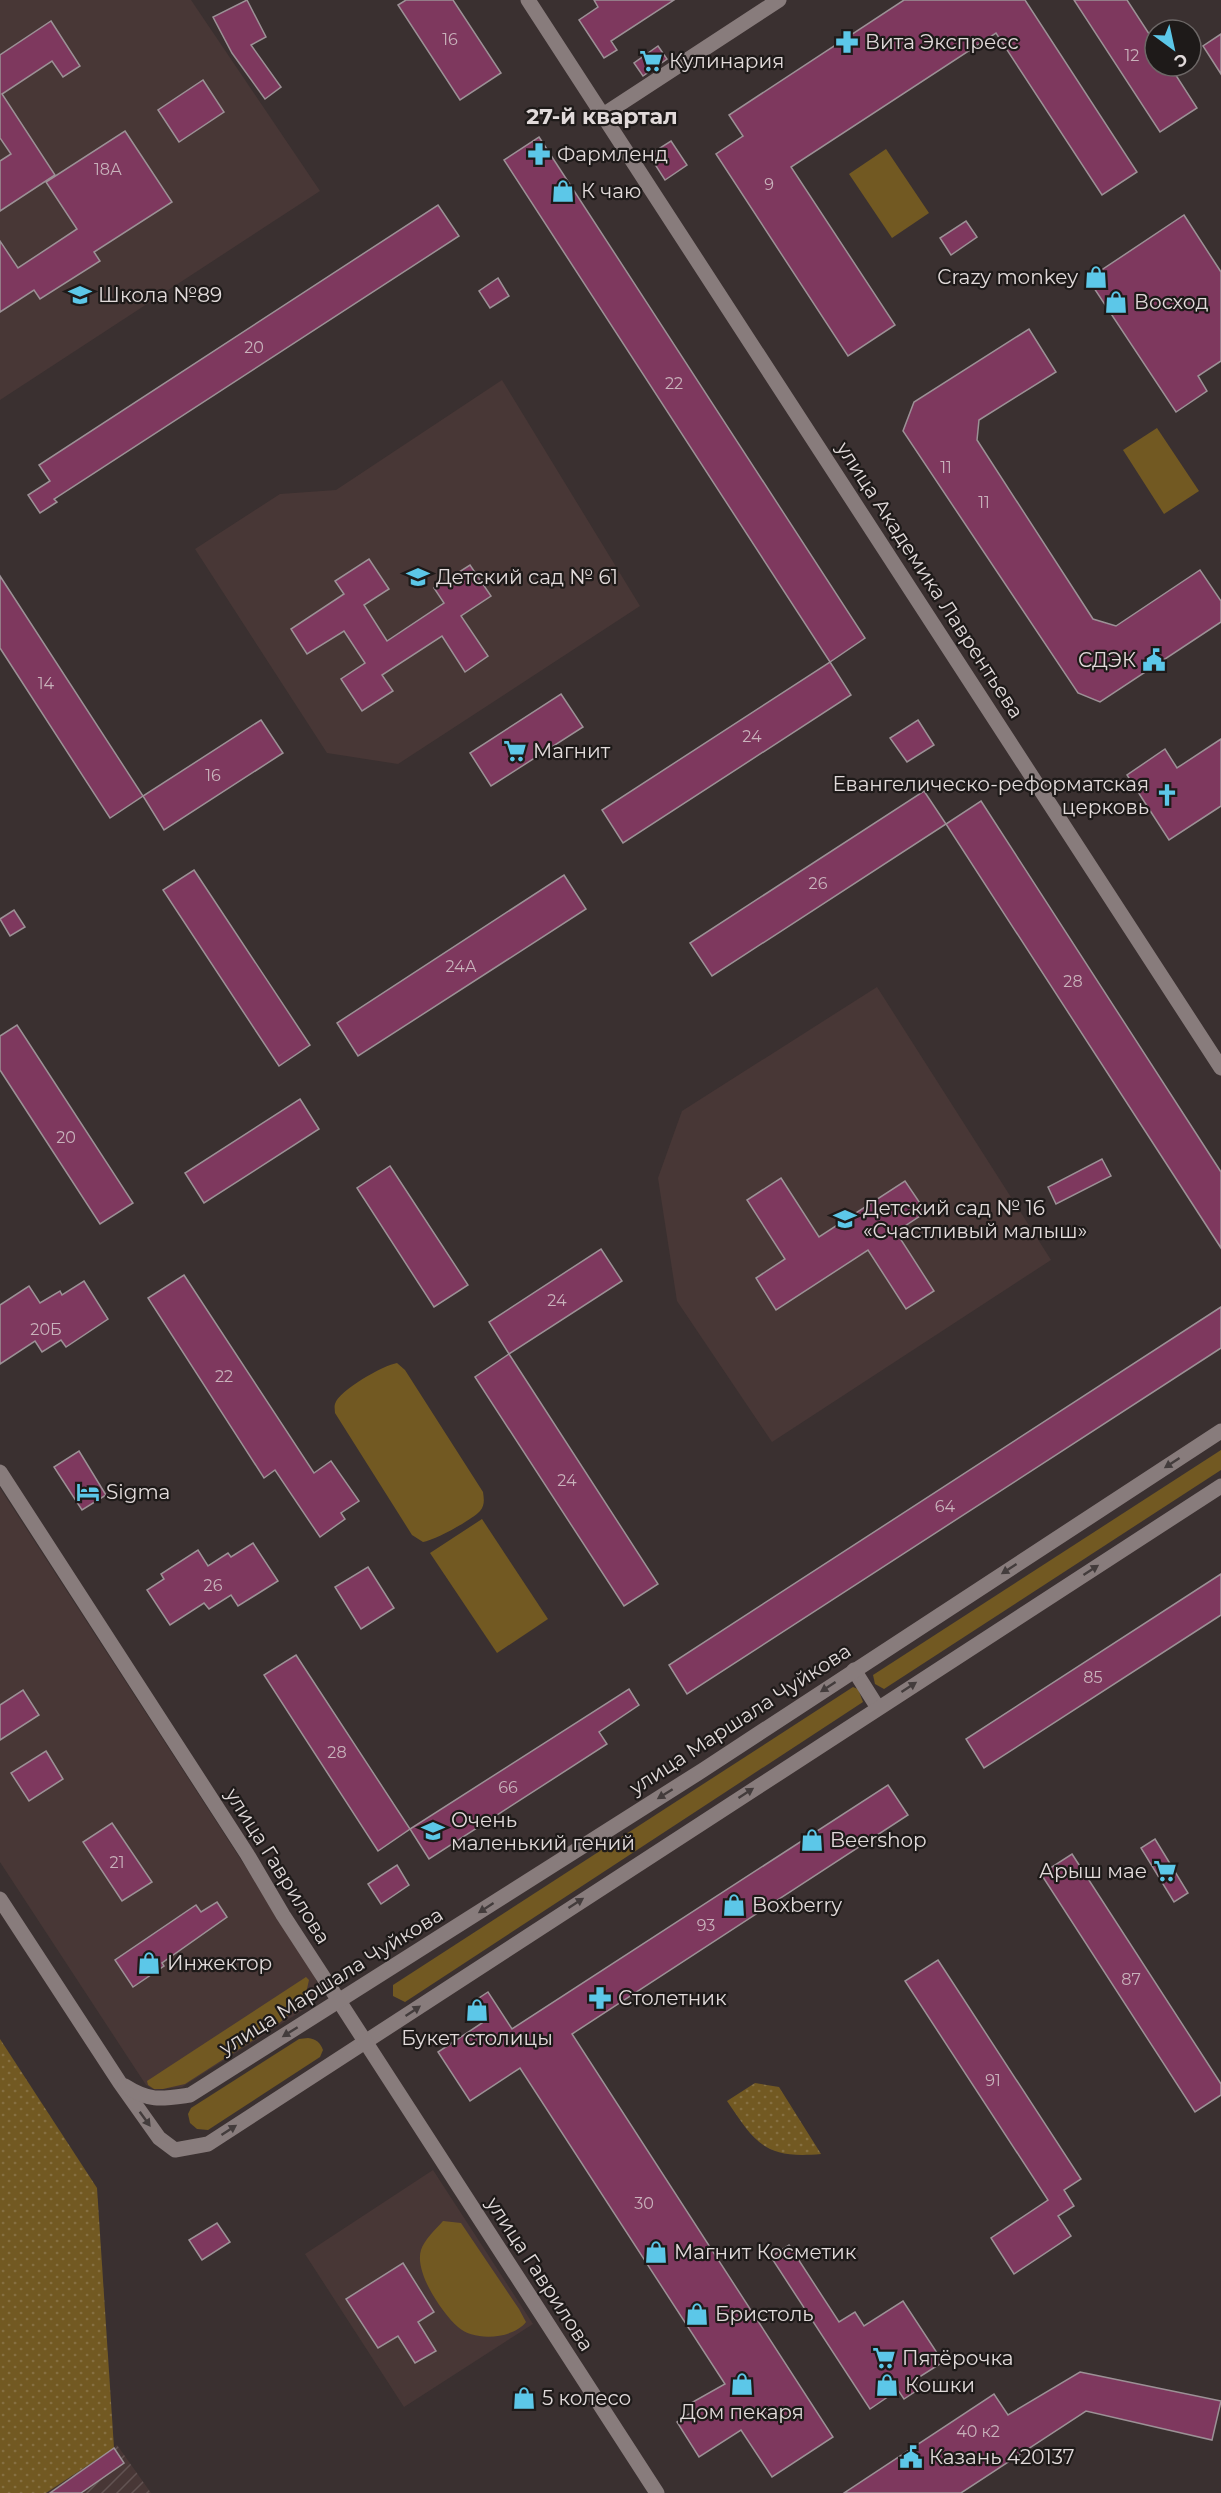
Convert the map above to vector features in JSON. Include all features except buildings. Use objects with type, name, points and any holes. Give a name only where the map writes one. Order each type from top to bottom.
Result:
[{"type":"main road","name":"улица Академика Лаврентьева","points":[[528,0],[1221,1068]]},
{"type":"main road","points":[[603,115],[778,0]]},
{"type":"main road","name":"улица Маршала Чуйкова","points":[[120,2083],[139,2095],[154,2100],[190,2095],[703,1770],[1221,1431]]},
{"type":"main road","name":"улица Гаврилова","points":[[0,1472],[247,1854],[365,2043],[657,2493]]},
{"type":"main road","points":[[0,1899],[120,2083],[159,2138],[175,2150],[208,2144],[1221,1486]]},
{"type":"main road","points":[[854,1670],[878,1708]]},
{"type":"shaded area","name":"Школа №89","points":[[0,0],[191,0],[320,191],[0,400]]},
{"type":"shaded area","points":[[886,149],[929,213],[892,238],[849,174]]},
{"type":"shaded area","name":"Детский сад № 61","points":[[502,380],[640,606],[398,764],[327,753],[195,549],[280,494],[336,490]]},
{"type":"shaded area","points":[[1157,428],[1199,491],[1164,514],[1123,450]]},
{"type":"shaded area","name":"Детский сад № 16 «Счастливый малыш»","points":[[877,987],[1051,1260],[772,1442],[677,1301],[658,1178],[682,1111]]},
{"type":"shaded area","points":[[397,1363],[405,1370],[483,1492],[483,1506],[476,1515],[444,1534],[423,1542],[412,1535],[335,1413],[338,1398],[353,1385]]},
{"type":"shaded area","points":[[1221,1450],[1221,1470],[884,1689],[875,1684],[873,1675]]},
{"type":"shaded area","points":[[0,1488],[315,1974],[317,1987],[311,2001],[303,2010],[182,2087],[155,2090],[146,2085],[0,1862]]},
{"type":"shaded area","points":[[482,1519],[548,1619],[497,1653],[430,1553]]},
{"type":"shaded area","points":[[853,1687],[858,1689],[863,1702],[405,2002],[393,1996],[393,1985]]},
{"type":"shaded area","points":[[306,1977],[309,1980],[304,2002],[278,2024],[185,2084],[163,2089],[154,2089],[148,2085],[147,2081]]},
{"type":"shaded area","points":[[308,2038],[321,2045],[323,2050],[320,2057],[208,2130],[197,2129],[190,2123],[188,2114],[191,2108],[299,2039]]},
{"type":"shaded area","points":[[0,2039],[97,2188],[114,2448],[46,2493],[0,2493]]},
{"type":"shaded area","points":[[755,2083],[779,2087],[821,2154],[802,2155],[774,2151],[755,2138],[727,2101]]},
{"type":"shaded area","points":[[433,2170],[533,2324],[404,2407],[305,2254]]},
{"type":"shaded area","points":[[443,2221],[461,2223],[519,2309],[526,2322],[520,2328],[503,2335],[474,2335],[458,2327],[444,2312],[425,2280],[420,2259],[425,2242]]},
{"type":"shaded area","points":[[117,2445],[151,2493],[47,2493]]},
{"type":"place","name":"Вита Экспресс","points":[[847,42]]},
{"type":"place","name":"Кулинария","points":[[651,61]]},
{"type":"place","name":"Фармленд","points":[[539,154]]},
{"type":"place","name":"К чаю","points":[[563,191]]},
{"type":"place","name":"Crazy monkey","points":[[1096,277]]},
{"type":"place","name":"Школа №89","points":[[80,295]]},
{"type":"place","name":"Восход","points":[[1116,302]]},
{"type":"place","name":"Детский сад № 61","points":[[418,577]]},
{"type":"place","name":"СДЭК","points":[[1154,660]]},
{"type":"place","name":"Магнит","points":[[515,751]]},
{"type":"place","name":"Евангелическо-реформатская церковь","points":[[1167,795]]},
{"type":"place","name":"Детский сад № 16 «Счастливый малыш»","points":[[845,1219]]},
{"type":"place","name":"Sigma","points":[[88,1492]]},
{"type":"place","name":"Очень маленький гений","points":[[433,1831]]},
{"type":"place","name":"Beershop","points":[[812,1840]]},
{"type":"place","name":"Арыш мае","points":[[1165,1871]]},
{"type":"place","name":"Boxberry","points":[[734,1905]]},
{"type":"place","name":"Инжектор","points":[[149,1963]]},
{"type":"place","name":"Столетник","points":[[600,1998]]},
{"type":"place","name":"Букет столицы","points":[[477,2010]]},
{"type":"place","name":"Магнит Косметик","points":[[656,2252]]},
{"type":"place","name":"Бристоль","points":[[697,2314]]},
{"type":"place","name":"Пятёрочка","points":[[884,2358]]},
{"type":"place","name":"Дом пекаря","points":[[742,2384]]},
{"type":"place","name":"Кошки","points":[[887,2385]]},
{"type":"place","name":"5 колесо","points":[[524,2398]]},
{"type":"place","name":"Казань 420137","points":[[911,2457]]},
{"type":"district","name":"27-й квартал","points":[[602,116]]}]
